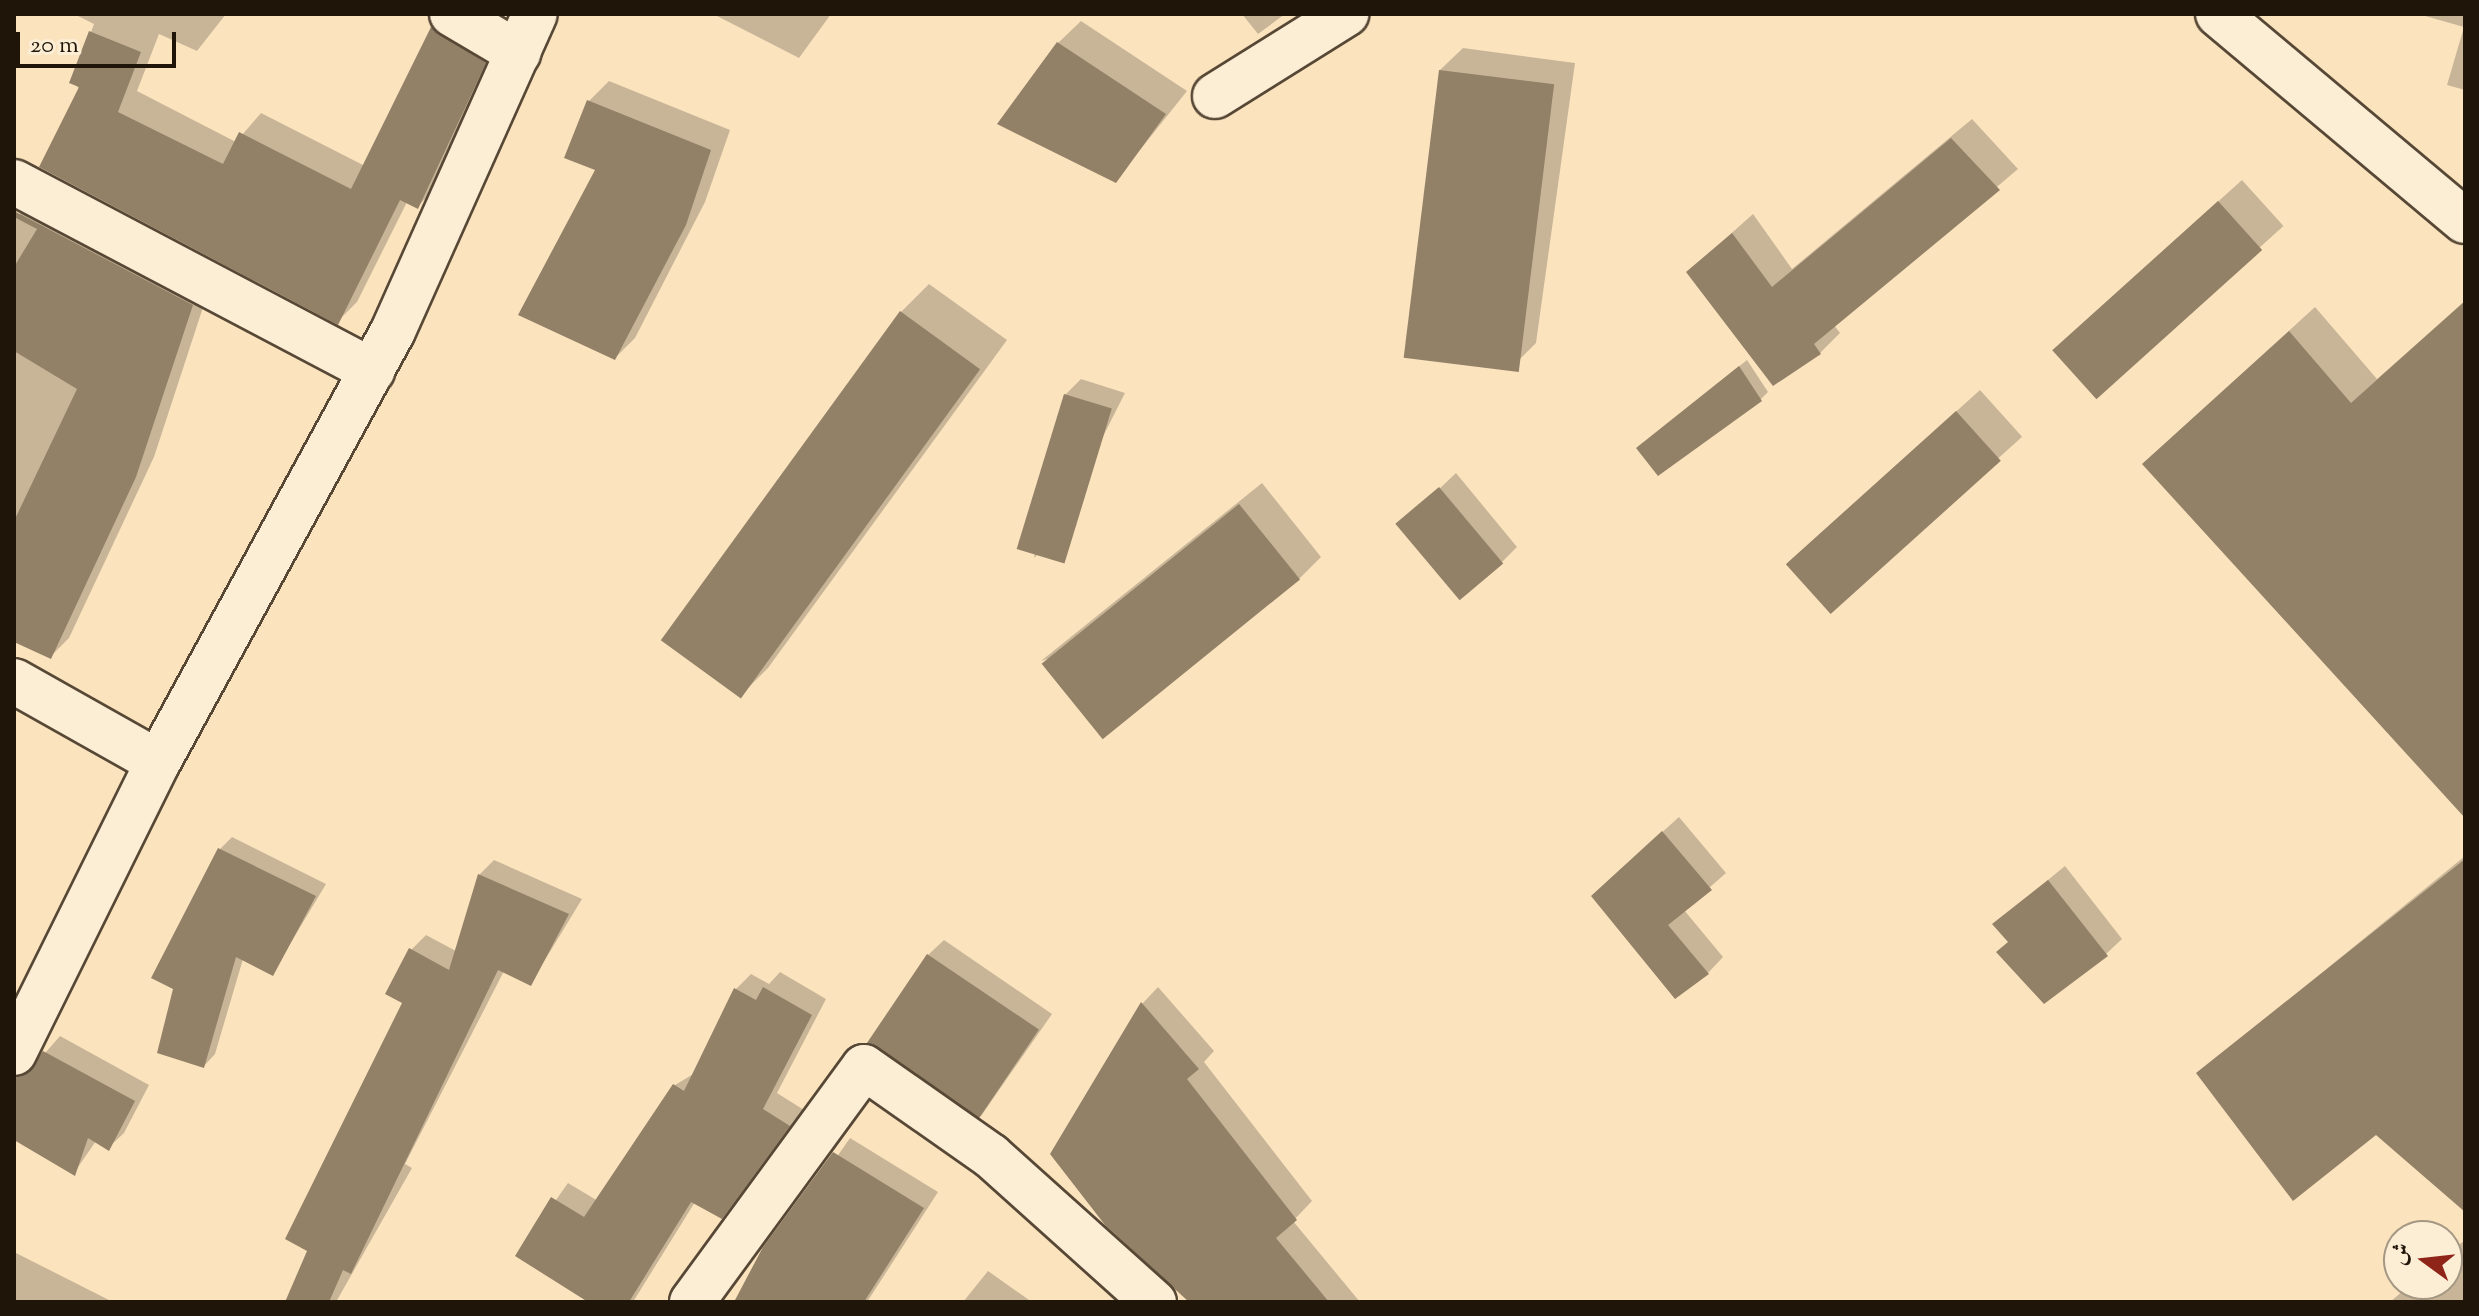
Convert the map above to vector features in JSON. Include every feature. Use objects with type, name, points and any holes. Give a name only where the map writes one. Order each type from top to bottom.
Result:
[{"type":"street","points":[[14,1053],[158,762],[372,371],[527,34],[452,14]]},
{"type":"street","points":[[1215,96],[1346,14]]},
{"type":"street","points":[[2218,14],[2465,221]]},
{"type":"street","points":[[14,182],[372,371]]},
{"type":"street","points":[[14,681],[158,762]]},
{"type":"street","points":[[692,1302],[864,1067],[991,1156],[1154,1302]]},
{"type":"building","points":[[431,27],[486,63],[418,209],[400,200],[338,325],[39,167],[79,87],[69,83],[89,31],[141,52],[118,112],[223,164],[239,132],[351,189]]},
{"type":"building","points":[[1057,42],[1166,114],[1116,183],[997,124]]},
{"type":"building","points":[[1439,70],[1554,84],[1519,372],[1404,358]]},
{"type":"building","points":[[587,100],[711,150],[686,225],[615,360],[518,315],[595,170],[564,158]]},
{"type":"building","points":[[1951,138],[2000,190],[1814,344],[1821,354],[1773,386],[1686,272],[1732,233],[1772,287]]},
{"type":"building","points":[[2218,201],[2262,250],[2096,399],[2052,350]]},
{"type":"building","points":[[16,212],[193,305],[136,477],[51,659],[14,642],[14,521],[77,389],[14,351],[14,267],[37,229],[14,217]]},
{"type":"building","points":[[2465,301],[2465,818],[2142,464],[2289,331],[2351,403]]},
{"type":"building","points":[[900,311],[980,369],[741,698],[661,640]]},
{"type":"building","points":[[1739,366],[1762,401],[1658,476],[1636,448]]},
{"type":"building","points":[[1064,394],[1112,409],[1064,564],[1017,549]]},
{"type":"building","points":[[1956,411],[2001,461],[1831,614],[1786,564]]},
{"type":"building","points":[[1439,487],[1503,564],[1460,600],[1395,524]]},
{"type":"building","points":[[1239,504],[1300,579],[1103,739],[1042,664]]},
{"type":"building","points":[[1662,831],[1712,890],[1668,925],[1709,974],[1675,999],[1591,896]]},
{"type":"building","points":[[218,848],[316,896],[273,976],[236,957],[204,1068],[157,1053],[173,989],[151,978]]},
{"type":"building","points":[[2465,859],[2465,1212],[2376,1135],[2293,1201],[2196,1073]]},
{"type":"building","points":[[478,874],[569,914],[531,986],[498,970],[351,1274],[343,1270],[329,1302],[285,1302],[307,1251],[285,1239],[402,1003],[385,994],[409,948],[449,970]]},
{"type":"building","points":[[2048,880],[2108,956],[2044,1004],[1996,952],[2008,942],[1992,924]]},
{"type":"building","points":[[927,954],[1039,1029],[979,1119],[867,1044]]},
{"type":"building","points":[[763,987],[812,1015],[763,1109],[790,1126],[722,1219],[691,1202],[629,1302],[588,1302],[515,1256],[551,1197],[584,1217],[673,1084],[684,1091],[734,988],[756,1000]]},
{"type":"building","points":[[1141,1002],[1199,1069],[1187,1079],[1297,1220],[1276,1238],[1329,1302],[1189,1302],[1105,1225],[1050,1154]]},
{"type":"building","points":[[43,1051],[135,1101],[109,1151],[88,1138],[75,1176],[14,1140],[14,1078],[28,1073]]},
{"type":"building","points":[[833,1152],[924,1208],[864,1302],[734,1302],[763,1247]]}]
